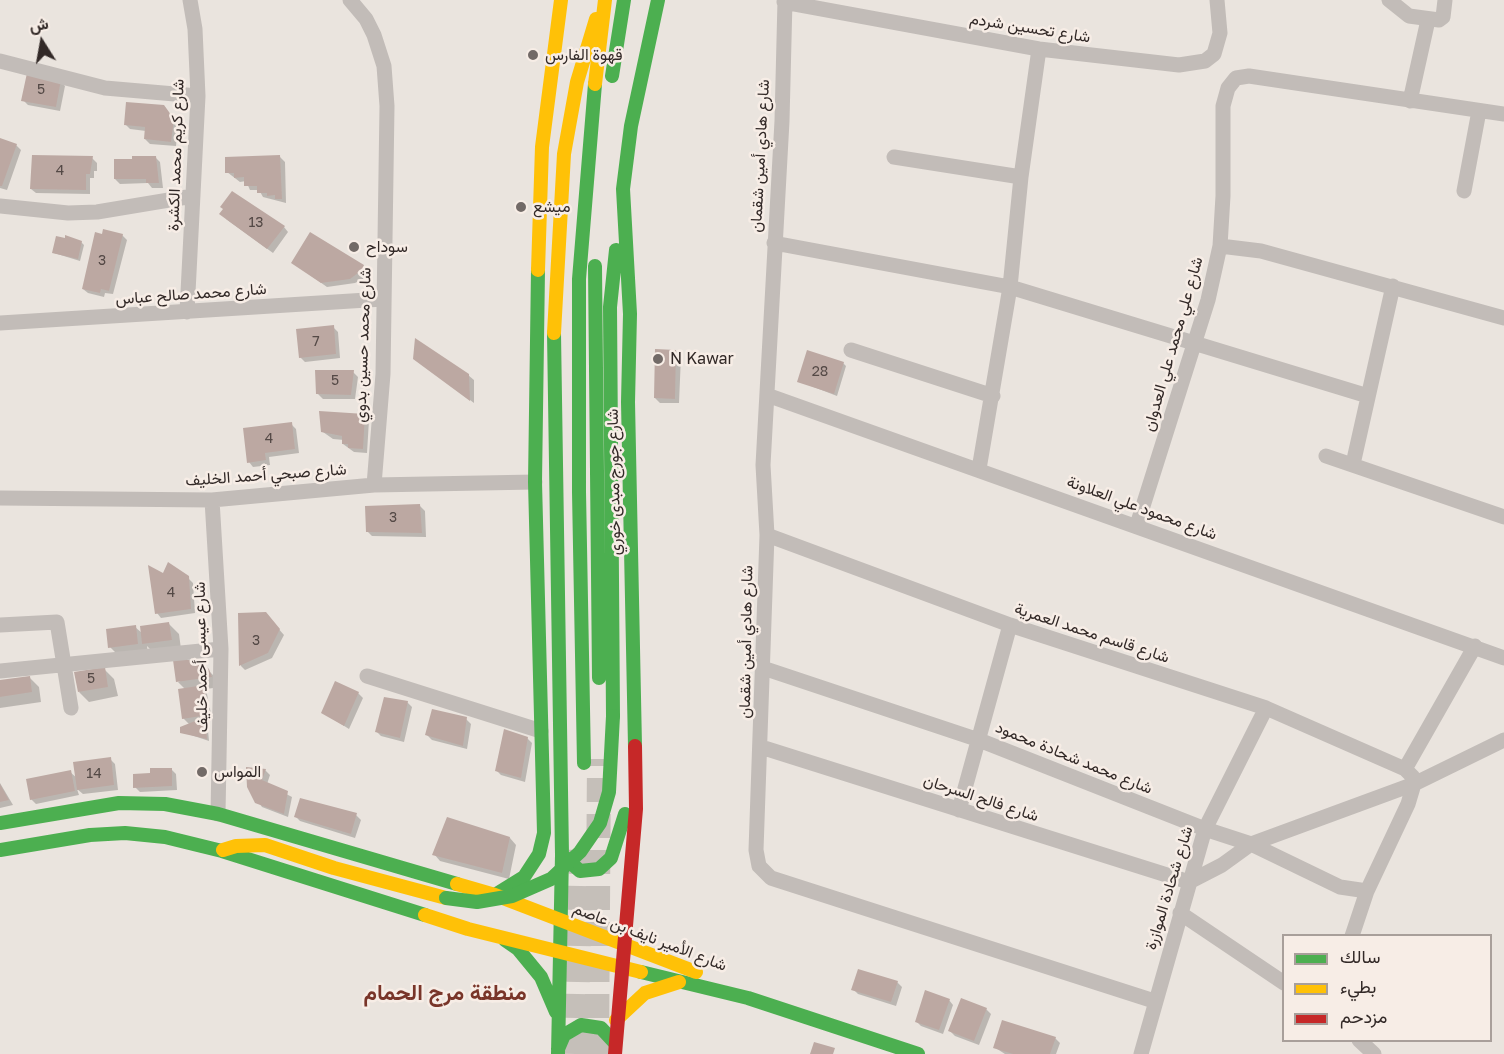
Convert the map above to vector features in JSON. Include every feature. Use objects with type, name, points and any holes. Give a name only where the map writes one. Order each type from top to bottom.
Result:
[{"type":"street","name":"شارع كريم محمد الكشرة","points":[[187,312],[198,96],[195,29],[190,0]]},
{"type":"street","name":"شارع محمد حسين بدوي","points":[[350,0],[366,19],[384,66],[387,106],[383,374],[374,485]]},
{"type":"street","points":[[495,895],[524,877],[543,846],[535,482],[537,290],[542,147],[561,0]]},
{"type":"street","points":[[558,1052],[562,855],[554,328],[564,154],[577,82],[603,0]]},
{"type":"street","points":[[584,763],[578,469],[579,279],[586,172],[603,0]]},
{"type":"street","points":[[610,91],[624,0]]},
{"type":"street","name":"شارع جورج مبدى خوري","points":[[615,1049],[636,809],[628,402],[630,314],[623,221],[627,146],[658,0]]},
{"type":"street","name":"شارع تحسين شردم","points":[[785,1],[1039,50],[1164,64],[1197,64],[1210,59],[1217,48],[1221,20],[1217,0]]},
{"type":"street","points":[[1389,0],[1409,16],[1428,20],[1439,20],[1443,16],[1445,0]]},
{"type":"street","name":"شارع هادي أمين شقمان","points":[[785,1],[782,122],[764,465],[767,535],[757,858],[764,873],[771,878],[1154,1001]]},
{"type":"street","points":[[1410,101],[1428,20]]},
{"type":"street","points":[[979,470],[1010,287],[1021,177],[1039,50]]},
{"type":"street","points":[[0,61],[105,88],[198,96]]},
{"type":"street","points":[[1220,246],[1223,196],[1223,106],[1228,88],[1236,78],[1249,76],[1504,114]]},
{"type":"street","points":[[1464,191],[1479,111]]},
{"type":"street","points":[[597,232],[605,134]]},
{"type":"street","points":[[894,157],[1021,177]]},
{"type":"street","points":[[0,206],[68,213],[97,212],[194,196]]},
{"type":"street","points":[[222,851],[236,846],[265,845],[334,868],[446,898],[477,902],[521,893],[551,879],[580,852],[600,823],[609,792],[613,716],[610,308],[613,264],[623,221]]},
{"type":"street","points":[[774,243],[1010,287],[1368,396]]},
{"type":"street","name":"شارع علي محمد علي العدوان","points":[[1137,525],[1208,300],[1220,246],[1261,251],[1504,318]]},
{"type":"street","points":[[596,255],[599,759]]},
{"type":"street","points":[[1353,464],[1393,286]]},
{"type":"street","points":[[537,290],[547,392],[555,414]]},
{"type":"street","name":"شارع محمد صالح عباس","points":[[0,323],[384,299]]},
{"type":"street","points":[[850,350],[993,396]]},
{"type":"street","name":"شارع محمود علي العلاونة","points":[[767,395],[1137,525],[1504,658]]},
{"type":"street","points":[[1326,456],[1504,516]]},
{"type":"street","name":"شارع صبحي أحمد الخليف","points":[[0,498],[212,500],[374,485],[535,482]]},
{"type":"street","name":"شارع عيسى أحمد خليف","points":[[212,500],[221,649],[218,814]]},
{"type":"street","name":"شارع قاسم محمد العمرية","points":[[767,535],[1010,625],[1266,708],[1405,769]]},
{"type":"street","points":[[0,625],[57,622],[71,708]]},
{"type":"street","points":[[959,810],[1010,625]]},
{"type":"street","points":[[1353,934],[1367,891],[1404,817],[1414,784],[1413,777],[1405,769],[1475,646]]},
{"type":"street","points":[[0,671],[221,649]]},
{"type":"street","name":"شارع محمد شحادة محمود","points":[[763,668],[979,740],[1205,829],[1251,844],[1340,887],[1367,891]]},
{"type":"street","points":[[367,676],[541,731]]},
{"type":"street","points":[[562,855],[572,866],[588,872],[605,865],[615,849],[627,805],[635,688]]},
{"type":"street","name":"شارع شحادة الموازرة","points":[[1141,1054],[1154,1001],[1205,829],[1266,708]]},
{"type":"street","points":[[1189,882],[1222,865],[1251,844],[1414,784],[1504,740]]},
{"type":"street","name":"شارع فالح السرحان","points":[[761,747],[1189,882]]},
{"type":"street","name":"شارع الأمير نايف بن عاصم","points":[[0,823],[119,803],[165,804],[218,814],[495,895],[722,982],[748,998]]},
{"type":"street","name":"شارع الأمير نايف بن عاصم","points":[[0,850],[90,835],[125,833],[165,837],[222,851],[504,939],[748,998]]},
{"type":"street","points":[[629,897],[636,927],[655,957]]},
{"type":"street","points":[[1180,913],[1282,982]]},
{"type":"street","points":[[504,939],[518,950],[541,977],[555,1009],[558,1027]]},
{"type":"street","points":[[616,1020],[634,1000],[645,993],[670,983],[683,982]]},
{"type":"street","points":[[748,998],[918,1054]]},
{"type":"street","points":[[558,1052],[564,1035],[581,1025],[601,1028],[615,1049]]},
{"type":"street","points":[[1360,1042],[1374,1054]]},
{"type":"building","points":[[27,73],[61,80],[56,107],[21,101]]},
{"type":"building","points":[[126,102],[164,105],[174,119],[171,142],[144,139],[145,127],[124,125]]},
{"type":"building","points":[[0,138],[17,144],[2,186],[0,186]]},
{"type":"building","points":[[32,155],[93,156],[90,174],[86,174],[86,190],[30,189]]},
{"type":"building","points":[[280,155],[282,199],[275,199],[275,195],[267,196],[267,193],[257,193],[257,186],[244,186],[244,177],[234,178],[234,173],[225,173],[225,157]]},
{"type":"building","points":[[132,156],[156,156],[159,183],[146,183],[146,179],[114,179],[114,159],[132,159]]},
{"type":"building","points":[[232,191],[285,226],[267,249],[219,214],[223,209],[220,207]]},
{"type":"building","points":[[103,229],[123,234],[109,291],[101,289],[100,293],[82,289],[95,232],[102,234]]},
{"type":"building","points":[[310,232],[364,265],[362,270],[350,279],[321,283],[291,263]]},
{"type":"building","points":[[65,235],[82,241],[78,259],[52,253],[56,236],[65,238]]},
{"type":"building","points":[[334,325],[336,354],[299,358],[296,329]]},
{"type":"building","points":[[415,338],[469,374],[470,401],[413,359]]},
{"type":"building","points":[[655,349],[676,350],[675,399],[654,398]]},
{"type":"building","points":[[807,350],[844,362],[834,394],[797,382]]},
{"type":"building","points":[[315,370],[354,370],[351,395],[316,394]]},
{"type":"building","points":[[319,411],[365,414],[363,449],[348,448],[348,444],[342,444],[342,436],[321,432]]},
{"type":"building","points":[[292,422],[295,449],[265,453],[266,460],[247,463],[243,428]]},
{"type":"building","points":[[420,504],[422,533],[366,532],[365,506]]},
{"type":"building","points":[[168,562],[189,576],[191,609],[155,614],[148,565],[163,573]]},
{"type":"building","points":[[266,612],[280,629],[268,653],[239,666],[238,613]]},
{"type":"building","points":[[169,622],[172,640],[142,644],[140,626]]},
{"type":"building","points":[[136,625],[138,644],[108,648],[106,629]]},
{"type":"building","points":[[184,659],[202,663],[209,669],[212,677],[176,682],[173,660]]},
{"type":"building","points":[[105,667],[108,687],[78,692],[74,672]]},
{"type":"building","points":[[30,676],[32,692],[0,697],[0,680]]},
{"type":"building","points":[[335,681],[359,692],[344,726],[321,713]]},
{"type":"building","points":[[204,685],[208,715],[182,719],[178,689]]},
{"type":"building","points":[[384,697],[408,701],[400,738],[375,732]]},
{"type":"building","points":[[432,709],[467,717],[463,746],[425,735]]},
{"type":"building","points":[[205,717],[207,739],[180,733],[180,727]]},
{"type":"building","points":[[504,729],[528,737],[521,778],[495,771]]},
{"type":"building","points":[[111,757],[114,785],[77,790],[73,762]]},
{"type":"building","points":[[246,767],[266,769],[262,780],[288,791],[284,814],[255,803],[247,787]]},
{"type":"building","points":[[150,768],[172,768],[172,786],[133,788],[133,774],[150,773]]},
{"type":"building","points":[[71,770],[75,791],[30,800],[26,779]]},
{"type":"building","points":[[0,784],[9,800],[0,802]]},
{"type":"building","points":[[300,798],[357,813],[351,834],[294,817]]},
{"type":"building","points":[[447,817],[510,837],[502,873],[432,855]]},
{"type":"building","points":[[858,969],[898,981],[891,1002],[851,990]]},
{"type":"building","points":[[925,990],[950,999],[939,1030],[915,1022]]},
{"type":"building","points":[[961,998],[987,1008],[974,1041],[948,1031]]},
{"type":"building","points":[[1002,1020],[1056,1037],[1050,1054],[1013,1054],[993,1048]]},
{"type":"building","points":[[814,1042],[835,1048],[833,1054],[810,1054]]},
{"type":"tunnel","points":[[597,1054],[599,759]]},
{"type":"tunnel","points":[[576,1054],[581,849]]},
{"type":"traffic: fast","points":[[612,76],[624,0]]},
{"type":"traffic: fast","points":[[635,746],[628,402],[630,314],[623,189],[631,126],[658,0]]},
{"type":"traffic: fast","points":[[584,763],[579,492],[579,279],[595,84]]},
{"type":"traffic: fast","points":[[613,716],[610,307],[616,250]]},
{"type":"traffic: fast","points":[[595,266],[599,678]]},
{"type":"traffic: fast","points":[[495,895],[524,877],[539,854],[544,833],[535,482],[538,270]]},
{"type":"traffic: fast","points":[[554,333],[562,855],[558,1054]]},
{"type":"traffic: fast","points":[[446,898],[477,902],[512,896],[551,879],[580,852],[600,823],[609,792],[613,716]]},
{"type":"traffic: fast","points":[[0,823],[119,803],[165,804],[218,814],[457,884]]},
{"type":"traffic: fast","points":[[562,855],[580,871],[599,869],[611,858],[625,814]]},
{"type":"traffic: fast","points":[[0,850],[90,835],[125,833],[165,837],[222,851],[425,915]]},
{"type":"traffic: fast","points":[[505,940],[518,949],[541,977],[556,1012]]},
{"type":"traffic: fast","points":[[641,972],[748,998],[918,1054]]},
{"type":"traffic: fast","points":[[558,1049],[564,1035],[581,1025],[601,1028],[615,1043]]},
{"type":"traffic: slow","points":[[538,270],[542,147],[561,0]]},
{"type":"traffic: slow","points":[[595,84],[605,0]]},
{"type":"traffic: slow","points":[[554,333],[564,154],[577,82],[596,19]]},
{"type":"traffic: slow","points":[[223,850],[236,846],[265,845],[334,868],[446,898]]},
{"type":"traffic: slow","points":[[457,884],[495,895],[696,972]]},
{"type":"traffic: slow","points":[[425,915],[468,929],[641,972]]},
{"type":"traffic: slow","points":[[616,1020],[645,993],[679,982]]},
{"type":"traffic: jam","points":[[615,1054],[636,809],[635,746]]},
{"type":"place","name":"قهوة الفارس","points":[[533,55]]},
{"type":"place","name":"ميشع","points":[[521,207]]},
{"type":"place","name":"سوداح","points":[[354,247]]},
{"type":"place","name":"N Kawar","points":[[658,359]]},
{"type":"place","name":"المواس","points":[[202,772]]},
{"type":"district","name":"منطقة مرج الحمام","points":[[445,993]]}]
